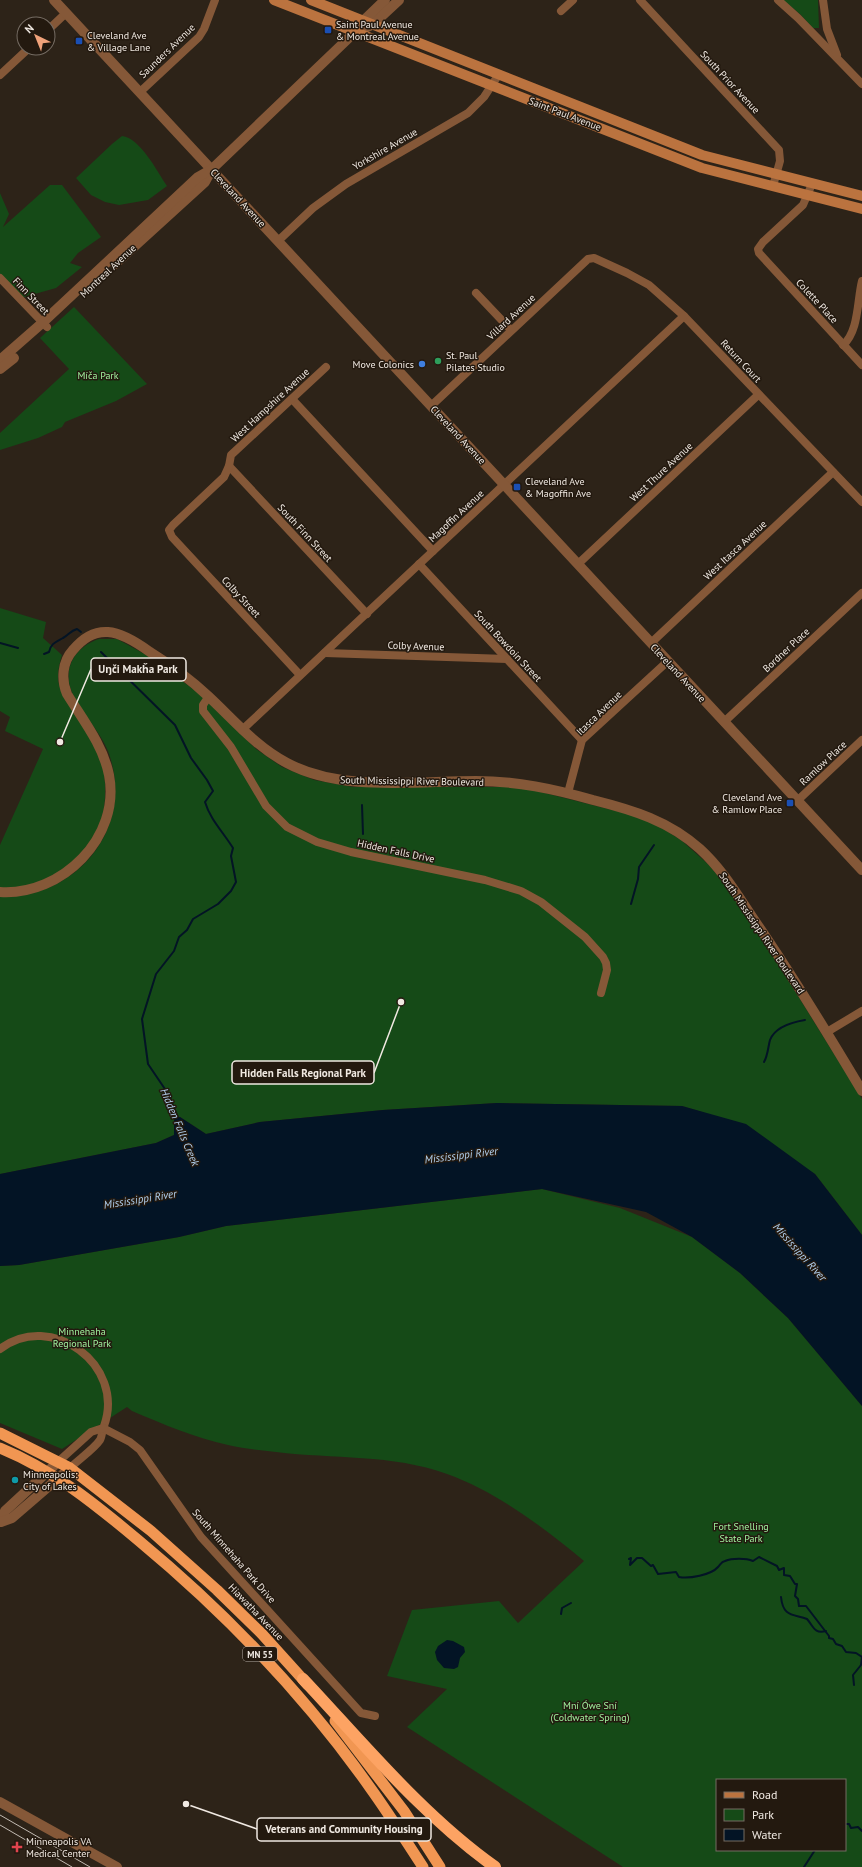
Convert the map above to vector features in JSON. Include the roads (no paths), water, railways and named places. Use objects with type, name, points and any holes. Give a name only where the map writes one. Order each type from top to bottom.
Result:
[{"type":"highway","name":"Hiawatha Avenue","points":[[0,1433],[59,1461],[70,1468],[152,1531],[181,1556],[262,1634],[303,1679],[404,1811],[440,1867]]},
{"type":"highway","name":"MN 55","points":[[0,1448],[18,1455],[48,1472],[88,1499],[157,1556],[238,1630],[310,1710],[340,1747],[371,1789],[423,1867]]},
{"type":"highway","name":"MN 55","points":[[303,1679],[410,1794],[443,1825],[494,1867]]},
{"type":"main road","name":"Saint Paul Avenue","points":[[274,0],[702,168],[862,209]]},
{"type":"main road","name":"Saint Paul Avenue","points":[[311,0],[702,155],[862,196]]},
{"type":"street","name":"Cleveland Avenue","points":[[54,0],[862,869]]},
{"type":"street","name":"Saunders Avenue","points":[[140,92],[199,37],[204,29],[215,0]]},
{"type":"street","name":"Montreal Avenue","points":[[368,23],[385,0]]},
{"type":"street","name":"Montreal Avenue","points":[[0,369],[198,177],[212,169],[355,32],[399,0]]},
{"type":"street","points":[[561,11],[573,0]]},
{"type":"street","name":"South Prior Avenue","points":[[640,0],[776,146],[780,155],[773,186]]},
{"type":"street","points":[[778,0],[798,18],[862,84]]},
{"type":"street","points":[[823,0],[827,29],[841,62]]},
{"type":"street","points":[[56,22],[66,13]]},
{"type":"street","points":[[0,75],[20,56]]},
{"type":"street","name":"Yorkshire Avenue","points":[[278,241],[313,208],[338,189],[468,113],[492,86],[499,74]]},
{"type":"street","points":[[808,195],[812,184]]},
{"type":"street","name":"Colette Place","points":[[808,195],[803,204],[763,242],[758,249],[761,255],[862,365]]},
{"type":"street","name":"Return Court","points":[[588,259],[594,258],[605,262],[648,285],[684,316],[862,502]]},
{"type":"street","name":"Villard Avenue","points":[[431,406],[588,259]]},
{"type":"street","name":"Finn Street","points":[[0,278],[45,325]]},
{"type":"street","points":[[843,345],[850,339],[854,330],[862,281]]},
{"type":"street","points":[[476,293],[511,330]]},
{"type":"street","name":"Magoffin Avenue","points":[[242,730],[684,316]]},
{"type":"street","name":"Montreal Avenue","points":[[0,360],[45,325]]},
{"type":"street","name":"West Hampshire Avenue","points":[[169,530],[224,477],[229,466],[231,455],[326,367]]},
{"type":"street","name":"West Thure Avenue","points":[[578,564],[758,395]]},
{"type":"street","points":[[292,399],[433,551]]},
{"type":"street","name":"South Finn Street","points":[[229,466],[367,614]]},
{"type":"street","name":"West Itasca Avenue","points":[[651,643],[833,472]]},
{"type":"street","name":"Colby Street","points":[[169,530],[172,537],[300,676]]},
{"type":"street","name":"South Bowdoin Street","points":[[419,564],[582,740]]},
{"type":"street","name":"Bordner Place","points":[[724,722],[862,593]]},
{"type":"street","name":"South Mississippi River Boulevard","points":[[0,892],[17,891],[43,884],[67,872],[86,856],[97,841],[107,818],[110,795],[109,775],[106,762],[99,745],[64,686],[66,663],[69,654],[80,642],[93,634],[109,632],[142,646],[169,664],[190,679],[242,730],[272,754],[286,763],[312,774],[337,780],[359,782],[500,782],[538,786],[631,810],[651,817],[682,835],[699,848],[725,876],[788,969],[862,1091]]},
{"type":"street","name":"Colby Avenue","points":[[324,653],[507,659]]},
{"type":"street","name":"Itasca Avenue","points":[[568,793],[582,740],[668,662]]},
{"type":"street","name":"Hidden Falls Drive","points":[[209,696],[203,705],[204,711],[231,747],[266,806],[287,827],[317,842],[351,852],[485,880],[522,891],[542,902],[585,937],[603,957],[607,970],[601,993]]},
{"type":"street","name":"Ramlow Place","points":[[798,801],[862,740]]},
{"type":"street","points":[[826,1032],[862,1011]]},
{"type":"street","points":[[0,1349],[15,1340],[39,1335],[57,1339],[80,1350],[97,1366],[105,1384],[108,1399],[106,1420],[100,1440],[58,1478],[6,1512]]},
{"type":"street","points":[[0,1522],[6,1512],[59,1461],[91,1432],[103,1428]]},
{"type":"street","name":"South Minnehaha Park Drive","points":[[103,1428],[130,1442],[140,1450],[201,1536],[361,1713],[375,1716]]},
{"type":"street","points":[[0,1802],[117,1867]]},
{"type":"water","name":"Mississippi River","points":[[497,1103],[682,1106],[746,1124],[815,1174],[862,1235],[862,1406],[788,1318],[740,1273],[692,1237],[646,1212],[542,1189],[226,1226],[179,1237],[19,1265],[0,1266],[0,1174],[156,1143],[174,1135],[174,1117],[180,1117],[206,1134],[260,1122],[383,1110]]},
{"type":"water","points":[[447,1640],[453,1641],[464,1647],[465,1652],[460,1658],[458,1667],[454,1669],[444,1668],[437,1660],[435,1652],[438,1646]]},
{"type":"waterway","name":"Hidden Falls Creek","points":[[44,654],[49,652],[54,643],[73,631],[77,629],[81,632]]},
{"type":"waterway","name":"Hidden Falls Creek","points":[[0,643],[18,648]]},
{"type":"waterway","name":"Hidden Falls Creek","points":[[101,652],[175,725],[191,758],[213,791],[205,802],[207,808],[213,820],[233,848],[231,856],[236,882],[231,891],[218,904],[193,919],[187,930],[179,937],[174,951],[156,974],[142,1019],[148,1064],[169,1095],[178,1118]]},
{"type":"waterway","points":[[362,805],[363,834]]},
{"type":"waterway","points":[[631,904],[638,879],[639,867],[654,845]]},
{"type":"waterway","points":[[764,1062],[772,1035],[780,1028],[805,1020]]},
{"type":"waterway","points":[[629,1559],[631,1558],[630,1565],[637,1558],[642,1558],[651,1566],[653,1565],[658,1574],[676,1572],[679,1577],[688,1577],[700,1576],[715,1570],[723,1562],[728,1560],[743,1559],[753,1561],[759,1557],[777,1566],[779,1570],[784,1568],[784,1575],[790,1576],[795,1584],[797,1584],[795,1596],[798,1599],[799,1606],[806,1606],[829,1638],[833,1639],[836,1644],[842,1646],[846,1652],[856,1653],[862,1657]]},
{"type":"waterway","points":[[781,1597],[786,1611],[790,1614],[807,1619],[817,1631],[826,1631]]},
{"type":"waterway","points":[[561,1614],[562,1608],[571,1603]]},
{"type":"waterway","points":[[854,1685],[853,1675],[861,1665],[862,1657]]},
{"type":"waterway","points":[[846,1824],[849,1824],[851,1828],[858,1827],[862,1831]]},
{"type":"waterway","points":[[804,1867],[814,1851]]},
{"type":"tram line","points":[[0,1815],[90,1867]]},
{"type":"tram line","points":[[0,1825],[72,1867]]},
{"type":"place","name":"Saint Paul Avenue & Montreal Avenue","points":[[328,30]]},
{"type":"place","name":"Cleveland Ave & Village Lane","points":[[79,41]]},
{"type":"place","name":"St. Paul Pilates Studio","points":[[438,361]]},
{"type":"place","name":"Move Colonics","points":[[422,364]]},
{"type":"place","name":"Cleveland Ave & Magoffin Ave","points":[[517,487]]},
{"type":"place","name":"Uŋči Makȟa Park","points":[[60,742]]},
{"type":"place","name":"Cleveland Ave & Ramlow Place","points":[[790,803]]},
{"type":"place","name":"Hidden Falls Regional Park","points":[[401,1002]]},
{"type":"place","name":"Minneapolis: City of Lakes","points":[[15,1480]]},
{"type":"place","name":"Veterans and Community Housing","points":[[186,1804]]},
{"type":"place","name":"Minneapolis VA Medical Center","points":[[17,1847]]},
{"type":"park label","name":"Míča Park","points":[[98,375]]},
{"type":"park label","name":"Minnehaha Regional Park","points":[[82,1336]]},
{"type":"park label","name":"Fort Snelling State Park","points":[[741,1532]]},
{"type":"park label","name":"Mní Ówe Sní (Coldwater Spring)","points":[[590,1710]]}]
